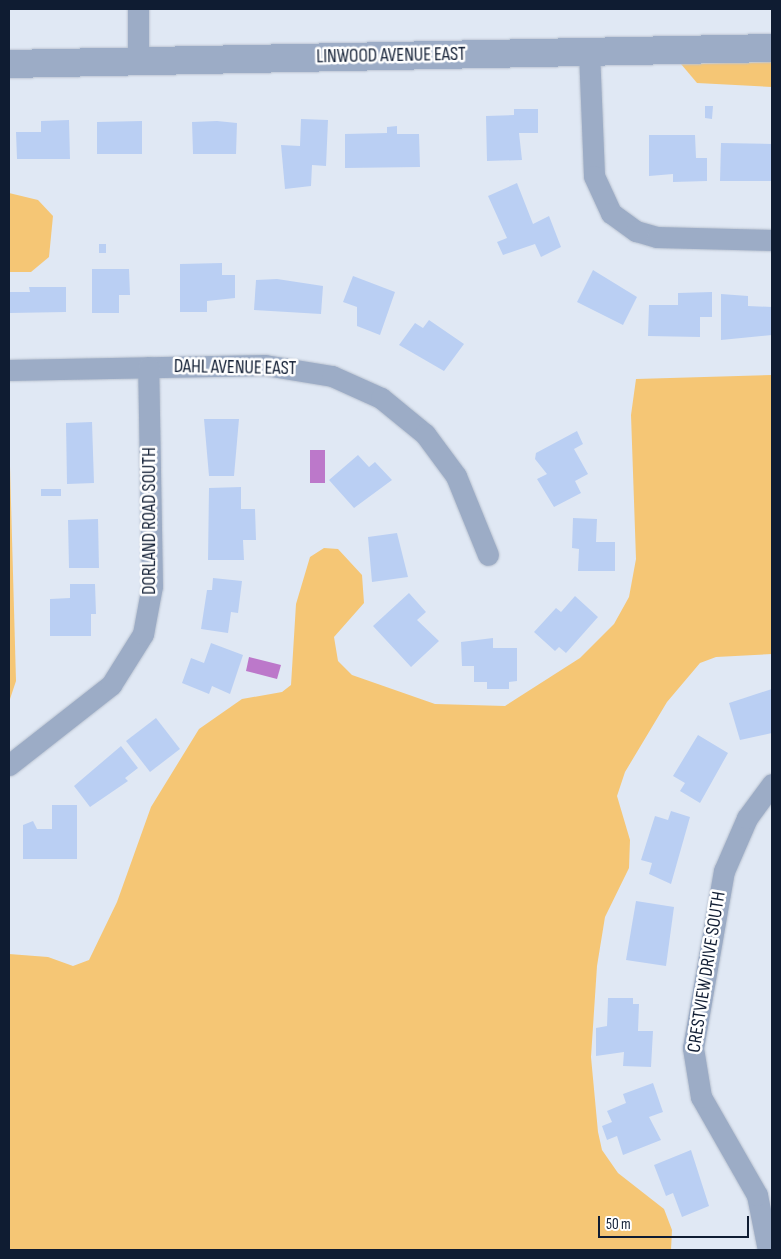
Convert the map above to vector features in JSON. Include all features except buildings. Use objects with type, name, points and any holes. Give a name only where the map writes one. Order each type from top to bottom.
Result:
[{"type":"street","points":[[138,9],[138,62]]},
{"type":"street","name":"LINWOOD AVENUE EAST","points":[[9,64],[772,48]]},
{"type":"street","points":[[590,51],[594,176],[611,213],[636,231],[657,237],[772,240]]},
{"type":"street","name":"DAHL AVENUE EAST","points":[[9,370],[148,367],[292,367],[332,376],[368,392],[414,424],[443,457],[468,501],[488,555]]},
{"type":"street","name":"DORLAND ROAD SOUTH","points":[[9,765],[111,685],[143,634],[152,586],[148,367]]},
{"type":"street","name":"CRESTVIEW DRIVE SOUTH","points":[[769,1244],[757,1195],[701,1097],[693,1048],[724,871],[747,818],[772,784]]},
{"type":"shaded area","points":[[772,62],[772,87],[697,83],[681,64]]},
{"type":"shaded area","points":[[9,193],[38,200],[53,216],[49,257],[31,272],[9,272]]},
{"type":"shaded area","points":[[772,375],[772,654],[716,657],[700,663],[667,702],[625,772],[617,796],[630,840],[629,868],[605,917],[597,966],[591,1057],[598,1132],[602,1150],[618,1173],[664,1209],[672,1230],[671,1250],[9,1250],[9,954],[48,957],[73,966],[89,960],[117,902],[151,807],[199,729],[242,699],[282,692],[291,685],[296,604],[310,557],[324,548],[338,549],[362,575],[364,603],[334,637],[338,661],[352,675],[435,704],[505,706],[580,658],[614,624],[629,597],[636,559],[631,415],[636,379]]},
{"type":"shaded area","points":[[9,430],[16,681],[9,702]]},
{"type":"shaded area","points":[[310,450],[325,450],[325,483],[310,483]]},
{"type":"shaded area","points":[[249,657],[281,665],[277,679],[246,671]]}]
